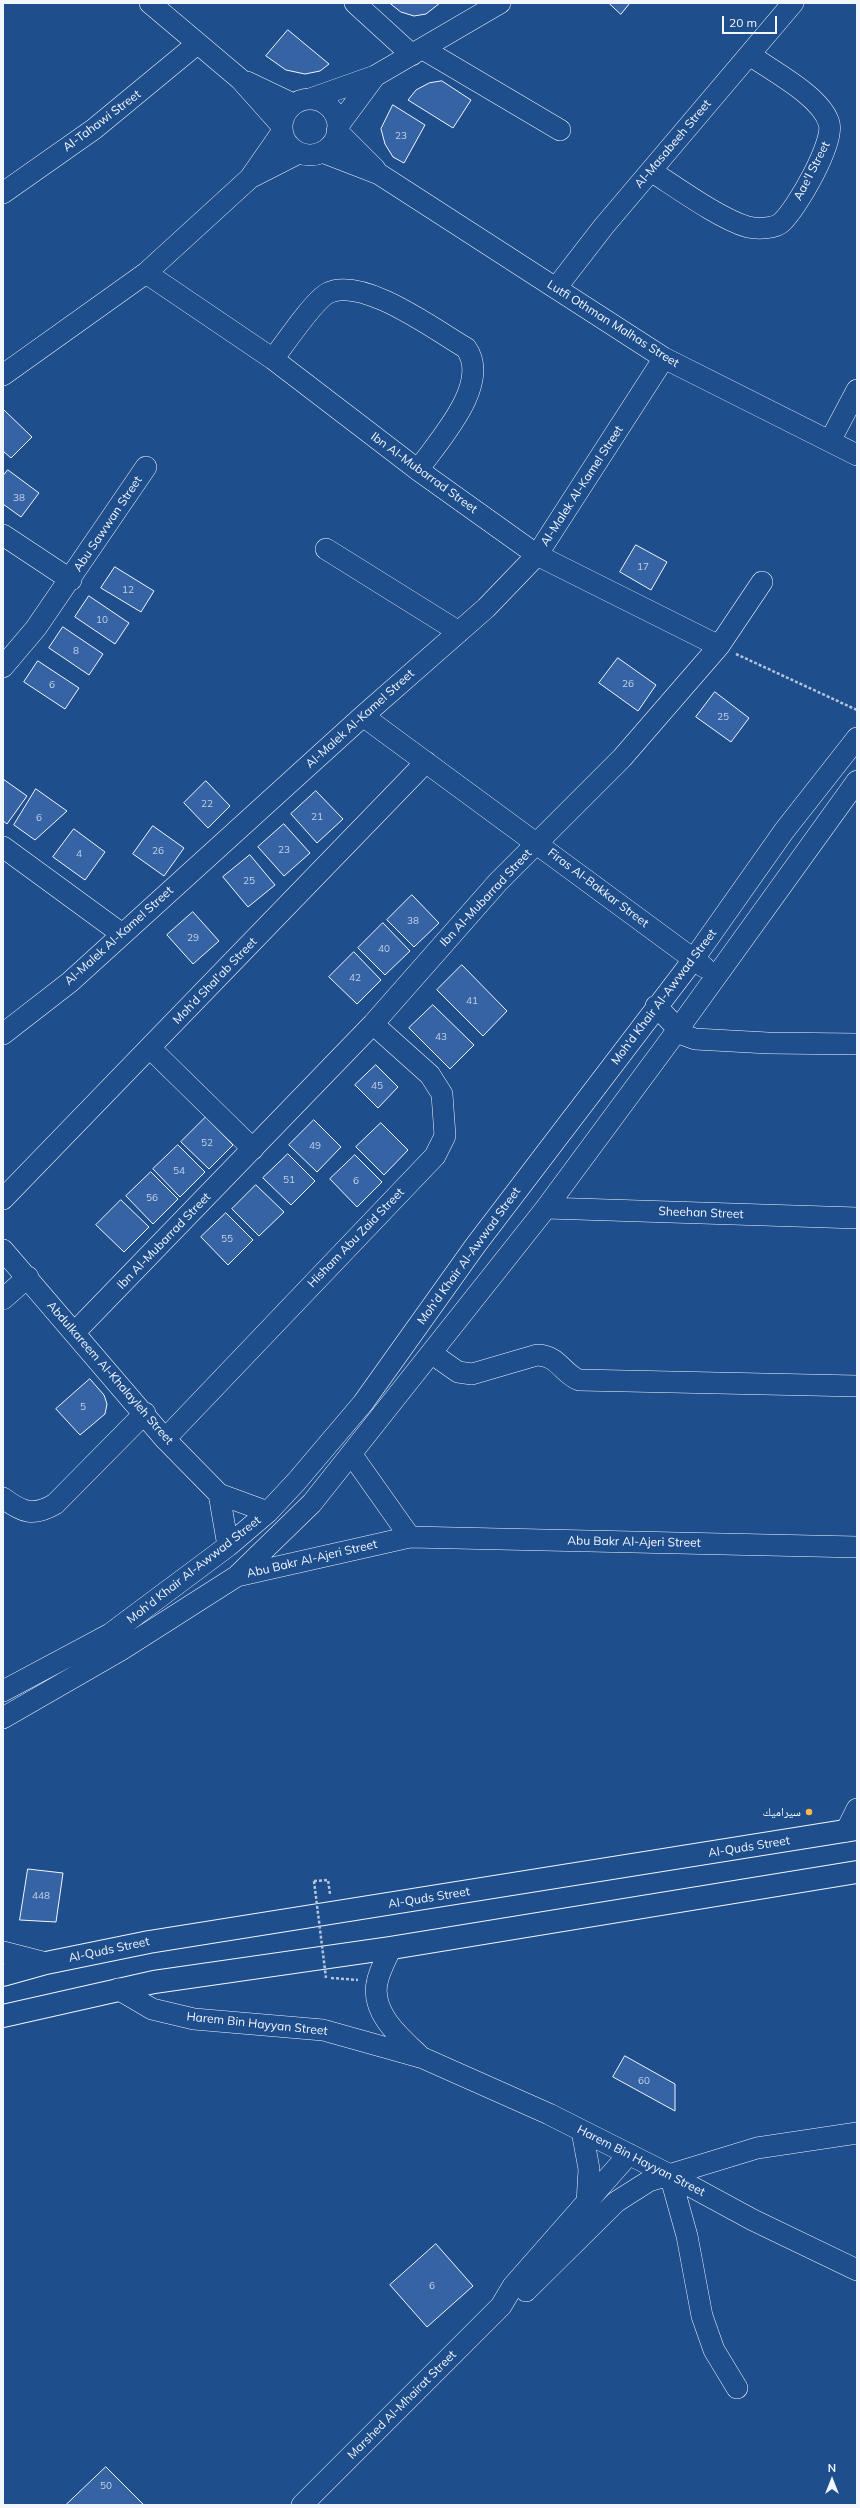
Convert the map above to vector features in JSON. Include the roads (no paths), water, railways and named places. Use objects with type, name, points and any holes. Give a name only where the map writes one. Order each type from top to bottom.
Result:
[{"type":"highway","name":"Al-Quds Street","points":[[3,1976],[46,1964],[149,1942],[852,1830]]},
{"type":"highway","points":[[3,2016],[118,1989],[226,1970],[391,1948],[857,1872]]},
{"type":"street","points":[[150,3],[240,79],[282,129],[288,145],[299,153],[311,155],[322,152],[333,143],[338,128],[375,76]]},
{"type":"street","points":[[355,3],[418,52],[560,130]]},
{"type":"street","points":[[3,375],[146,272],[250,178],[282,129],[285,114],[302,102],[375,76],[500,3]]},
{"type":"street","name":"Al-Masabeeh Street","points":[[556,288],[650,171],[794,3]]},
{"type":"street","name":"Al-Tahawi Street","points":[[3,193],[94,129],[197,44]]},
{"type":"street","name":"Aae'l Street","points":[[650,171],[727,217],[748,227],[767,228],[782,223],[803,192],[817,164],[829,138],[830,124],[824,112],[814,100],[750,55]]},
{"type":"street","points":[[240,79],[302,102],[324,103],[334,113],[338,128]]},
{"type":"street","name":"Lutfi Othman Malhas Street","points":[[338,128],[379,174]]},
{"type":"street","name":"Lutfi Othman Malhas Street","points":[[322,152],[379,174],[664,358],[830,440],[857,455]]},
{"type":"street","points":[[250,178],[299,153]]},
{"type":"street","name":"Ibn Al-Mubarrad Street","points":[[146,272],[273,359],[418,470],[537,555],[720,646]]},
{"type":"street","points":[[273,359],[321,298],[337,290],[349,289],[373,294],[466,348],[471,356],[473,366],[469,392],[418,470]]},
{"type":"street","name":"Al-Malek Al-Kamel Street","points":[[3,1034],[70,982],[363,716],[486,608],[537,555],[664,358]]},
{"type":"street","points":[[830,440],[857,390]]},
{"type":"street","name":"Abu Sawwan Street","points":[[3,667],[36,628],[71,580],[146,467]]},
{"type":"street","name":"Abu Sawwan Street","points":[[3,535],[71,580]]},
{"type":"street","points":[[326,549],[458,632]]},
{"type":"street","name":"Ibn Al-Mubarrad Street","points":[[75,1332],[373,1024],[498,882],[622,758],[720,646],[762,582]]},
{"type":"street","name":"Firas Al-Bakkar Street","points":[[363,716],[538,843],[716,976]]},
{"type":"street","name":"Moh'd Khair Al-Awwad Street","points":[[3,1691],[110,1634],[228,1546],[268,1512],[296,1482],[363,1403],[475,1246],[656,1006],[693,960],[784,831],[857,738]]},
{"type":"street","name":"Moh’d Shal’ab Street","points":[[3,1199],[426,762]]},
{"type":"street","name":"Moh'd Khair Al-Awwad Street","points":[[3,1718],[121,1650],[237,1576],[312,1503],[352,1455],[546,1208],[679,1028],[857,780]]},
{"type":"street","points":[[3,847],[122,934]]},
{"type":"street","points":[[656,1006],[679,1028],[684,1035],[695,1039],[768,1043],[857,1044]]},
{"type":"street","name":"Hisham Abu Zaid Street","points":[[165,1439],[435,1156],[445,1136],[442,1094],[430,1075],[373,1024]]},
{"type":"street","points":[[150,1048],[253,1149]]},
{"type":"street","name":"Sheehan Street","points":[[546,1208],[857,1218]]},
{"type":"street","name":"Abdulkareem Al-Khalayleh Street","points":[[3,1250],[145,1413],[165,1439],[218,1494],[268,1512]]},
{"type":"street","points":[[3,1299],[28,1278]]},
{"type":"street","points":[[431,1353],[458,1372],[472,1374],[544,1355],[559,1362],[572,1377],[579,1380],[857,1386]]},
{"type":"street","points":[[3,1498],[15,1507],[32,1512],[43,1511],[55,1504],[145,1413]]},
{"type":"street","points":[[352,1455],[410,1537]]},
{"type":"street","points":[[218,1494],[228,1546]]},
{"type":"street","name":"Abu Bakr Al-Ajeri Street","points":[[237,1576],[410,1537],[857,1547]]},
{"type":"street","points":[[852,1830],[857,1809]]},
{"type":"street","name":"Harem Bin Hayyan Street","points":[[391,1948],[377,1983],[376,1996],[381,2011],[390,2024],[423,2058]]},
{"type":"street","points":[[3,1952],[46,1964]]},
{"type":"street","name":"Harem Bin Hayyan Street","points":[[118,1989],[152,2009],[194,2019],[265,2023],[323,2030],[357,2038],[423,2058],[463,2074],[582,2131],[670,2175],[753,2220],[857,2270]]},
{"type":"street","points":[[582,2131],[589,2169],[586,2203]]},
{"type":"street","name":"Marshed Al-Mhairat Street","points":[[501,2306],[522,2295],[625,2195],[649,2181],[757,2148],[857,2133]]},
{"type":"street","name":"Marshed Al-Mhairat Street","points":[[302,2505],[501,2306],[513,2286],[629,2154]]},
{"type":"street","points":[[670,2175],[687,2236],[702,2316],[714,2350],[737,2388]]},
{"type":"place","name":"سيراميك","points":[[809,1812]]}]
